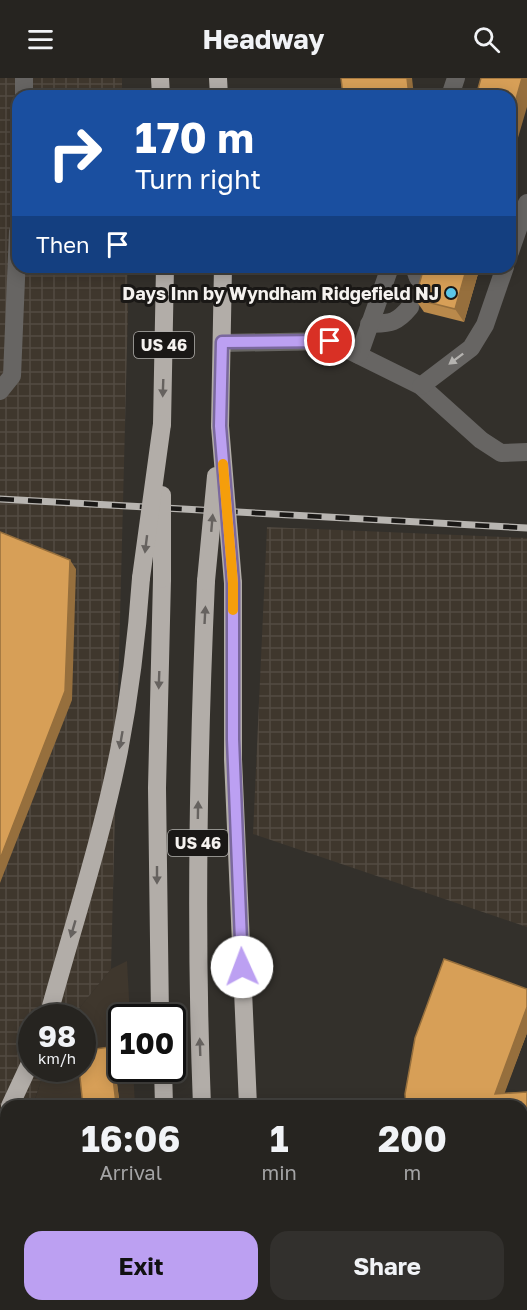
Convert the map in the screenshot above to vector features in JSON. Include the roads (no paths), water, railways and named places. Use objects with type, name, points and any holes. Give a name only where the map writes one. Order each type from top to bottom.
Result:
[{"type":"highway","name":"US 46","points":[[160,1004],[157,788],[165,273]]},
{"type":"highway","name":"US 46","points":[[202,1100],[199,991],[199,744],[206,581],[220,426],[223,273]]},
{"type":"highway","points":[[52,1004],[97,841],[119,750],[132,670],[141,578],[162,424]]},
{"type":"highway","points":[[220,426],[233,583],[233,749],[248,1100]]},
{"type":"highway","points":[[13,1100],[21,1082]]},
{"type":"highway","points":[[25,1100],[30,1082]]},
{"type":"highway","points":[[163,1082],[164,1100]]},
{"type":"street","points":[[516,235],[527,203]]},
{"type":"street","points":[[0,391],[12,376],[16,273]]},
{"type":"street","points":[[359,354],[388,273]]},
{"type":"street","points":[[421,386],[471,348],[485,325],[503,273]]},
{"type":"street","points":[[369,324],[387,323],[400,319],[410,307]]},
{"type":"street","points":[[222,342],[330,341],[421,386],[481,440],[501,453],[527,452]]},
{"type":"tunnel","points":[[410,307],[418,278]]},
{"type":"railway","points":[[0,499],[527,528]]},
{"type":"place","name":"Days Inn by Wyndham Ridgefield NJ","points":[[451,293]]}]
